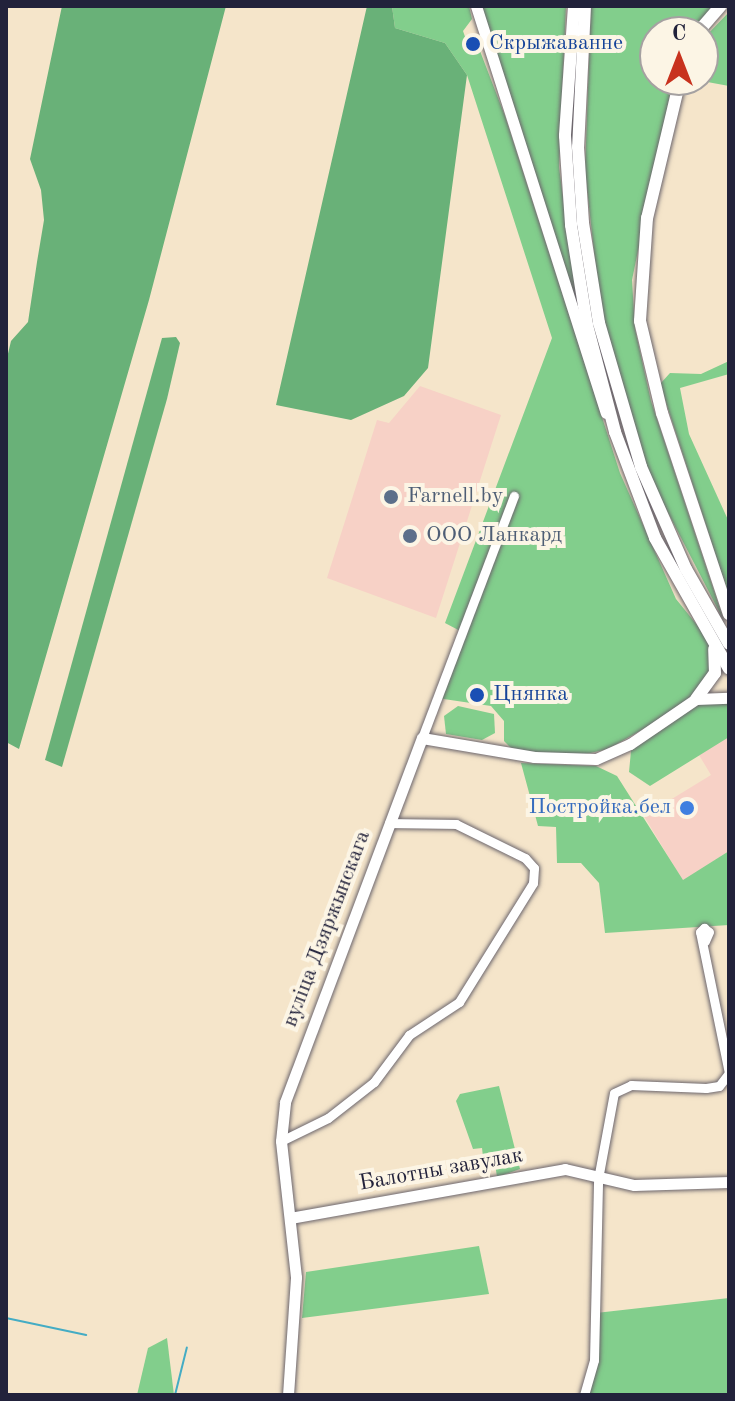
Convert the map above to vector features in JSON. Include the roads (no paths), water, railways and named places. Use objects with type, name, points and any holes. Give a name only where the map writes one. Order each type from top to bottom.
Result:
[{"type":"highway","points":[[574,6],[565,136],[571,225],[587,325],[615,432],[655,538],[729,669]]},
{"type":"highway","points":[[585,6],[578,147],[584,239],[599,323],[641,467],[686,569],[729,644]]},
{"type":"highway","points":[[676,96],[647,218],[640,321],[662,413],[729,614]]},
{"type":"highway","points":[[696,699],[715,673],[714,646]]},
{"type":"main road","points":[[476,6],[590,373],[615,432]]},
{"type":"main road","points":[[422,738],[534,757],[596,759],[630,744],[696,699],[729,698]]},
{"type":"main road","name":"вуліца Дзяржынскага","points":[[288,1395],[296,1277],[281,1141],[289,1083],[422,738]]},
{"type":"main road","name":"Балотны завулак","points":[[290,1218],[555,1169],[573,1169],[598,1179],[652,1186],[729,1182]]},
{"type":"street","name":"вуліца Дзяржынскага","points":[[422,738],[514,496]]},
{"type":"street","points":[[281,1141],[328,1118],[374,1082],[409,1035],[459,1002],[533,883],[534,868],[525,858],[456,824],[389,823]]},
{"type":"street","points":[[584,1395],[594,1360],[598,1179],[614,1093],[631,1085],[692,1090],[726,1081],[728,1064],[705,941]]},
{"type":"waterway","points":[[6,1318],[86,1335]]},
{"type":"waterway","points":[[175,1395],[187,1347]]},
{"type":"place","name":"Скрыжаванне","points":[[473,44]]},
{"type":"place","name":"Farnell.by","points":[[391,497]]},
{"type":"place","name":"ООО Ланкард","points":[[410,536]]},
{"type":"place","name":"Цнянка","points":[[477,695]]},
{"type":"place","name":"Постройка.бел","points":[[687,808]]}]
